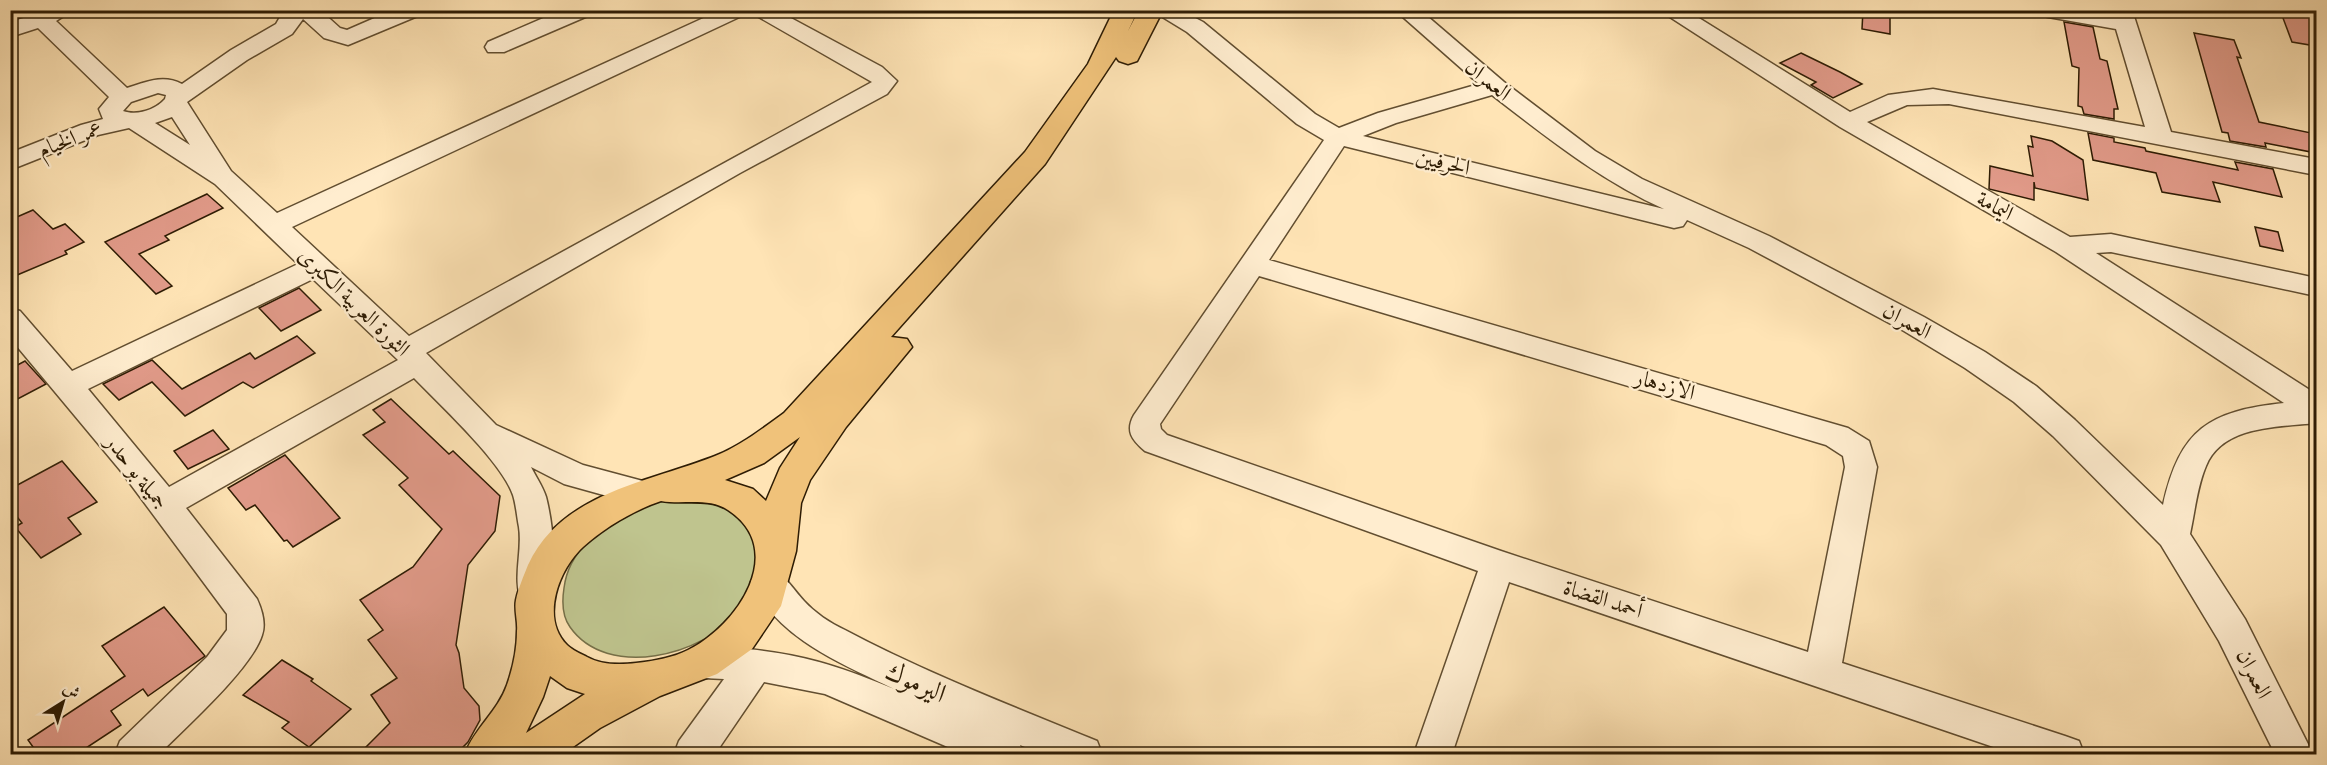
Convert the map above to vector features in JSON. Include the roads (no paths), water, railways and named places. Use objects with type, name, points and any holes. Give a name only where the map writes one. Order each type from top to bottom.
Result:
[{"type":"main road","points":[[486,754],[517,710],[527,690],[533,670],[536,615],[546,567],[569,537],[599,514],[654,491],[727,466],[752,454],[796,422],[1035,158],[1100,65],[1126,10]]},
{"type":"main road","points":[[532,754],[549,739],[617,696],[703,662],[738,637],[762,606],[772,567],[785,495],[826,429],[1059,158],[1102,101],[1151,10]]},
{"type":"main road","points":[[654,491],[705,488],[741,500],[765,522],[772,567]]},
{"type":"main road","points":[[536,615],[553,657],[581,675],[618,683],[660,678]]},
{"type":"street","points":[[496,47],[582,10]]},
{"type":"street","points":[[274,225],[740,10]]},
{"type":"street","points":[[164,506],[731,168],[879,89],[885,81],[874,72],[759,10]]},
{"type":"street","name":"الحرفيين","points":[[1162,10],[1189,22],[1306,119],[1320,129],[1338,137],[1554,188],[1759,242]]},
{"type":"street","name":"العمران","points":[[1406,10],[1496,87],[1586,156],[1633,186],[1759,242],[1914,324],[1975,360],[2025,394],[2140,501],[2173,535],[2232,630],[2294,754]]},
{"type":"street","name":"اليمامة","points":[[1670,10],[1850,122],[2066,246],[2316,411]]},
{"type":"street","points":[[2048,10],[2122,17],[2161,138]]},
{"type":"street","points":[[300,12],[332,33],[348,38],[409,11]]},
{"type":"street","name":"عمر الخيام","points":[[10,153],[80,122],[134,102],[239,55],[284,29],[300,12]]},
{"type":"street","points":[[10,30],[47,13]]},
{"type":"street","name":"الثورة العربية الكبرى","points":[[47,13],[134,102],[224,178],[412,357],[482,429],[518,472],[529,495],[536,530],[536,615]]},
{"type":"street","name":"عمر الخيام","points":[[134,102],[158,114],[239,55]]},
{"type":"street","points":[[1251,264],[1338,137],[1387,118],[1496,87]]},
{"type":"street","points":[[134,102],[174,88],[177,100]]},
{"type":"street","points":[[1850,122],[1901,97],[1919,94],[1949,97],[2316,167]]},
{"type":"street","name":"الثورة العربية الكبرى","points":[[177,100],[224,178]]},
{"type":"street","name":"عمر الخيام","points":[[10,162],[90,130],[134,102]]},
{"type":"street","points":[[1554,188],[1570,178],[1586,156]]},
{"type":"street","points":[[2066,246],[2110,243],[2316,287]]},
{"type":"street","name":"أحمد القضاة","points":[[1251,264],[1145,423],[1146,434],[1156,443],[1498,564],[2065,754]]},
{"type":"street","name":"الازدهار","points":[[1251,264],[1837,436],[1858,450],[1861,467],[1822,672]]},
{"type":"street","points":[[67,386],[317,266]]},
{"type":"street","name":"جميلة بو حدر","points":[[10,318],[164,506],[245,610],[245,634],[220,668],[134,754]]},
{"type":"street","points":[[2173,535],[2191,462],[2209,439],[2225,428],[2243,422],[2316,411]]},
{"type":"street","name":"الثورة العربية الكبرى","points":[[482,429],[575,475],[654,491]]},
{"type":"street","points":[[1433,754],[1498,564]]},
{"type":"street","name":"اليرموك","points":[[772,567],[793,613],[831,642],[924,686],[1083,754]]},
{"type":"street","name":"اليرموك","points":[[703,662],[794,670],[829,680],[1005,754]]},
{"type":"street","points":[[693,754],[754,667]]}]
